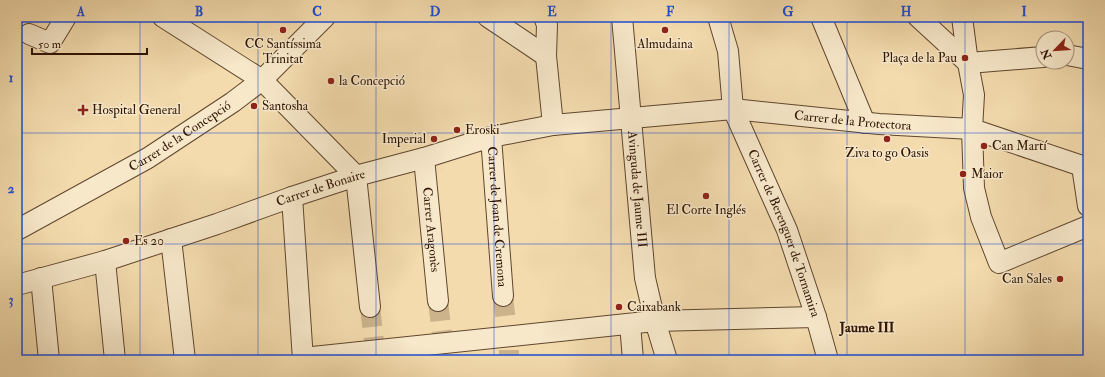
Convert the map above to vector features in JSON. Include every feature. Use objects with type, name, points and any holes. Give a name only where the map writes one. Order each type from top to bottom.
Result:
[{"type":"street","points":[[29,34],[50,43],[66,17]]},
{"type":"street","points":[[163,17],[262,80],[356,176],[370,307]]},
{"type":"street","name":"Carrer de la Concepció","points":[[17,230],[148,158],[233,102],[262,80],[326,17]]},
{"type":"street","points":[[488,17],[546,56]]},
{"type":"street","points":[[544,17],[547,25],[546,56],[553,125]]},
{"type":"street","name":"Avinguda de Jaume III","points":[[622,17],[645,278],[666,360]]},
{"type":"street","name":"Carrer de Berenguer de Tornamira","points":[[718,17],[728,51],[734,109],[787,230],[816,317],[828,360]]},
{"type":"street","points":[[821,17],[865,123]]},
{"type":"street","points":[[918,17],[968,63],[1035,57]]},
{"type":"street","points":[[962,17],[974,94],[972,129],[974,188],[981,217],[999,263],[1088,226]]},
{"type":"street","points":[[1075,57],[1088,59]]},
{"type":"street","points":[[630,118],[734,109]]},
{"type":"street","name":"Carrer de la Protectora","points":[[734,109],[865,123],[972,129],[1085,166]]},
{"type":"street","name":"Carrer de Bonaire","points":[[17,285],[105,261],[356,176],[424,158],[491,137],[553,125],[630,118]]},
{"type":"street","name":"Carrer de Joan de Cremona","points":[[491,137],[503,296]]},
{"type":"street","name":"Carrer Aragonès","points":[[424,158],[438,301]]},
{"type":"street","points":[[1085,166],[1088,206]]},
{"type":"street","points":[[292,197],[303,359],[443,350],[508,336],[655,321],[816,317]]},
{"type":"street","points":[[171,239],[185,360]]},
{"type":"street","points":[[105,261],[115,360]]},
{"type":"street","points":[[41,278],[49,360]]},
{"type":"street","points":[[630,324],[633,360]]},
{"type":"tunnel","points":[[503,296],[506,323]]},
{"type":"tunnel","points":[[438,301],[443,343]]},
{"type":"tunnel","points":[[370,307],[375,350]]},
{"type":"tunnel","points":[[509,350],[509,360]]},
{"type":"place","name":"CC Santíssima Trinitat","points":[[283,30]]},
{"type":"place","name":"Almudaina","points":[[665,30]]},
{"type":"place","name":"Plaça de la Pau","points":[[965,58]]},
{"type":"place","name":"la Concepció","points":[[331,81]]},
{"type":"place","name":"Santosha","points":[[254,106]]},
{"type":"place","name":"Hospital General","points":[[83,110]]},
{"type":"place","name":"Eroski","points":[[457,130]]},
{"type":"place","name":"Imperial","points":[[434,139]]},
{"type":"place","name":"Ziva to go Oasis","points":[[887,139]]},
{"type":"place","name":"Can Martí","points":[[984,146]]},
{"type":"place","name":"Maior","points":[[963,174]]},
{"type":"place","name":"El Corte Inglés","points":[[706,196]]},
{"type":"place","name":"Es 20","points":[[126,241]]},
{"type":"place","name":"Can Sales","points":[[1060,279]]},
{"type":"place","name":"Caixabank","points":[[619,307]]},
{"type":"district","name":"Jaume III","points":[[867,327]]}]
